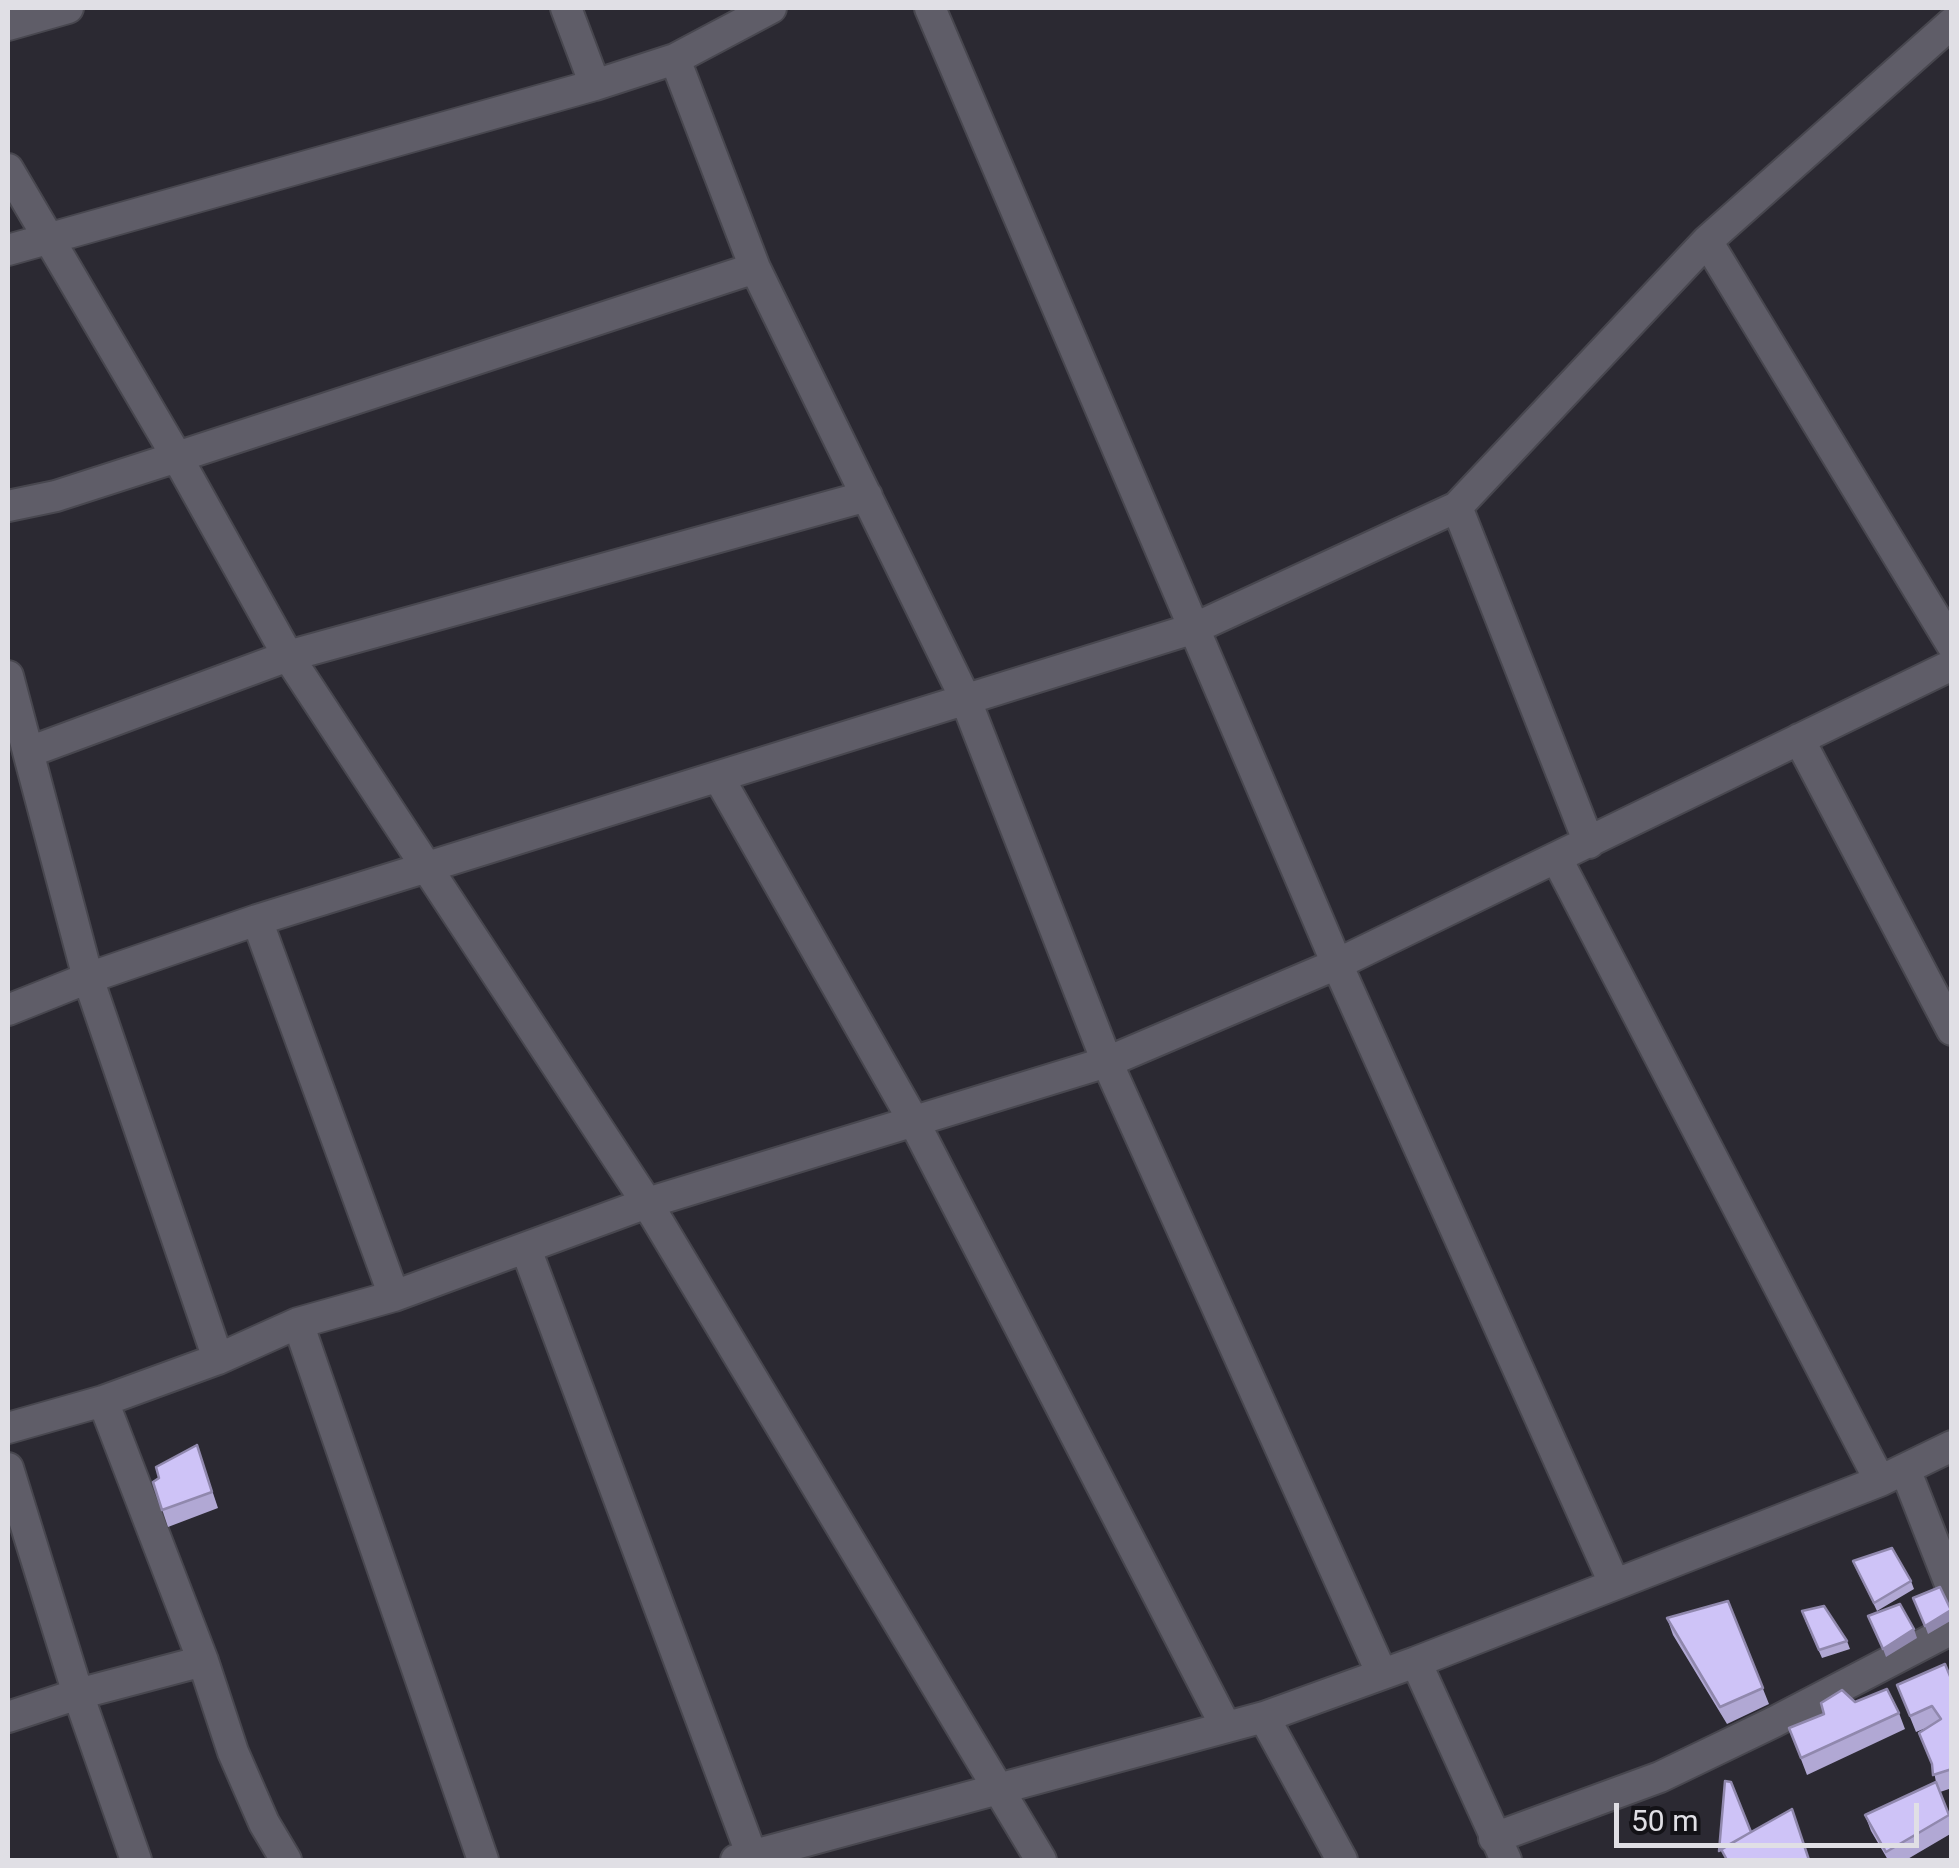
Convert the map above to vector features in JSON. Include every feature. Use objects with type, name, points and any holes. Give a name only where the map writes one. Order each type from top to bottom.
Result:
[{"type":"street","points":[[8,25],[68,8]]},
{"type":"street","points":[[566,8],[594,84]]},
{"type":"street","points":[[8,250],[674,59],[771,8]]},
{"type":"street","points":[[930,8],[1336,964],[1614,1583]]},
{"type":"street","points":[[8,1010],[257,920],[1196,628],[1457,507],[1707,242],[1952,23]]},
{"type":"street","points":[[674,59],[755,268],[965,698],[1107,1062],[1381,1672]]},
{"type":"street","points":[[8,169],[288,656],[646,1203],[1040,1860]]},
{"type":"street","points":[[1707,242],[1952,645]]},
{"type":"street","points":[[8,506],[56,496],[755,268]]},
{"type":"street","points":[[28,752],[288,656],[866,496]]},
{"type":"street","points":[[1457,507],[1589,844]]},
{"type":"street","points":[[8,1428],[103,1401],[218,1359],[298,1323],[394,1296],[646,1203],[1107,1062],[1336,964],[1952,665]]},
{"type":"street","points":[[8,676],[88,978],[218,1359]]},
{"type":"street","points":[[1799,740],[1952,1030]]},
{"type":"street","points":[[718,778],[913,1120],[1226,1727]]},
{"type":"street","points":[[1558,859],[1952,1588]]},
{"type":"street","points":[[257,920],[394,1296]]},
{"type":"street","points":[[526,1249],[744,1858],[818,1850],[998,1790],[1264,1717],[1416,1662],[1893,1475],[1952,1446]]},
{"type":"street","points":[[298,1323],[483,1860]]},
{"type":"street","points":[[103,1401],[204,1661],[234,1752],[264,1823],[286,1860]]},
{"type":"street","points":[[8,1468],[78,1694],[136,1860]]},
{"type":"street","points":[[1416,1662],[1500,1849],[1774,1722],[1952,1630]]},
{"type":"street","points":[[8,1717],[204,1661]]},
{"type":"street","points":[[1264,1717],[1342,1860]]},
{"type":"building","points":[[197,1445],[212,1492],[162,1510],[153,1482],[159,1478],[156,1467]]},
{"type":"building","points":[[1892,1548],[1911,1581],[1874,1603],[1853,1561]]},
{"type":"building","points":[[1940,1587],[1951,1610],[1925,1626],[1913,1598]]},
{"type":"building","points":[[1728,1601],[1763,1688],[1720,1707],[1667,1618]]},
{"type":"building","points":[[1900,1604],[1914,1629],[1883,1649],[1868,1616]]},
{"type":"building","points":[[1824,1606],[1847,1641],[1819,1650],[1802,1611]]},
{"type":"building","points":[[1945,1664],[1952,1681],[1952,1769],[1933,1775],[1919,1733],[1941,1719],[1932,1706],[1910,1716],[1897,1685]]},
{"type":"building","points":[[1887,1689],[1899,1713],[1801,1758],[1789,1728],[1824,1714],[1821,1703],[1842,1690],[1855,1702]]},
{"type":"building","points":[[1725,1781],[1731,1782],[1751,1832],[1719,1851]]},
{"type":"building","points":[[1936,1782],[1949,1815],[1886,1852],[1865,1815]]},
{"type":"building","points":[[1792,1809],[1809,1860],[1727,1860],[1721,1849]]}]
